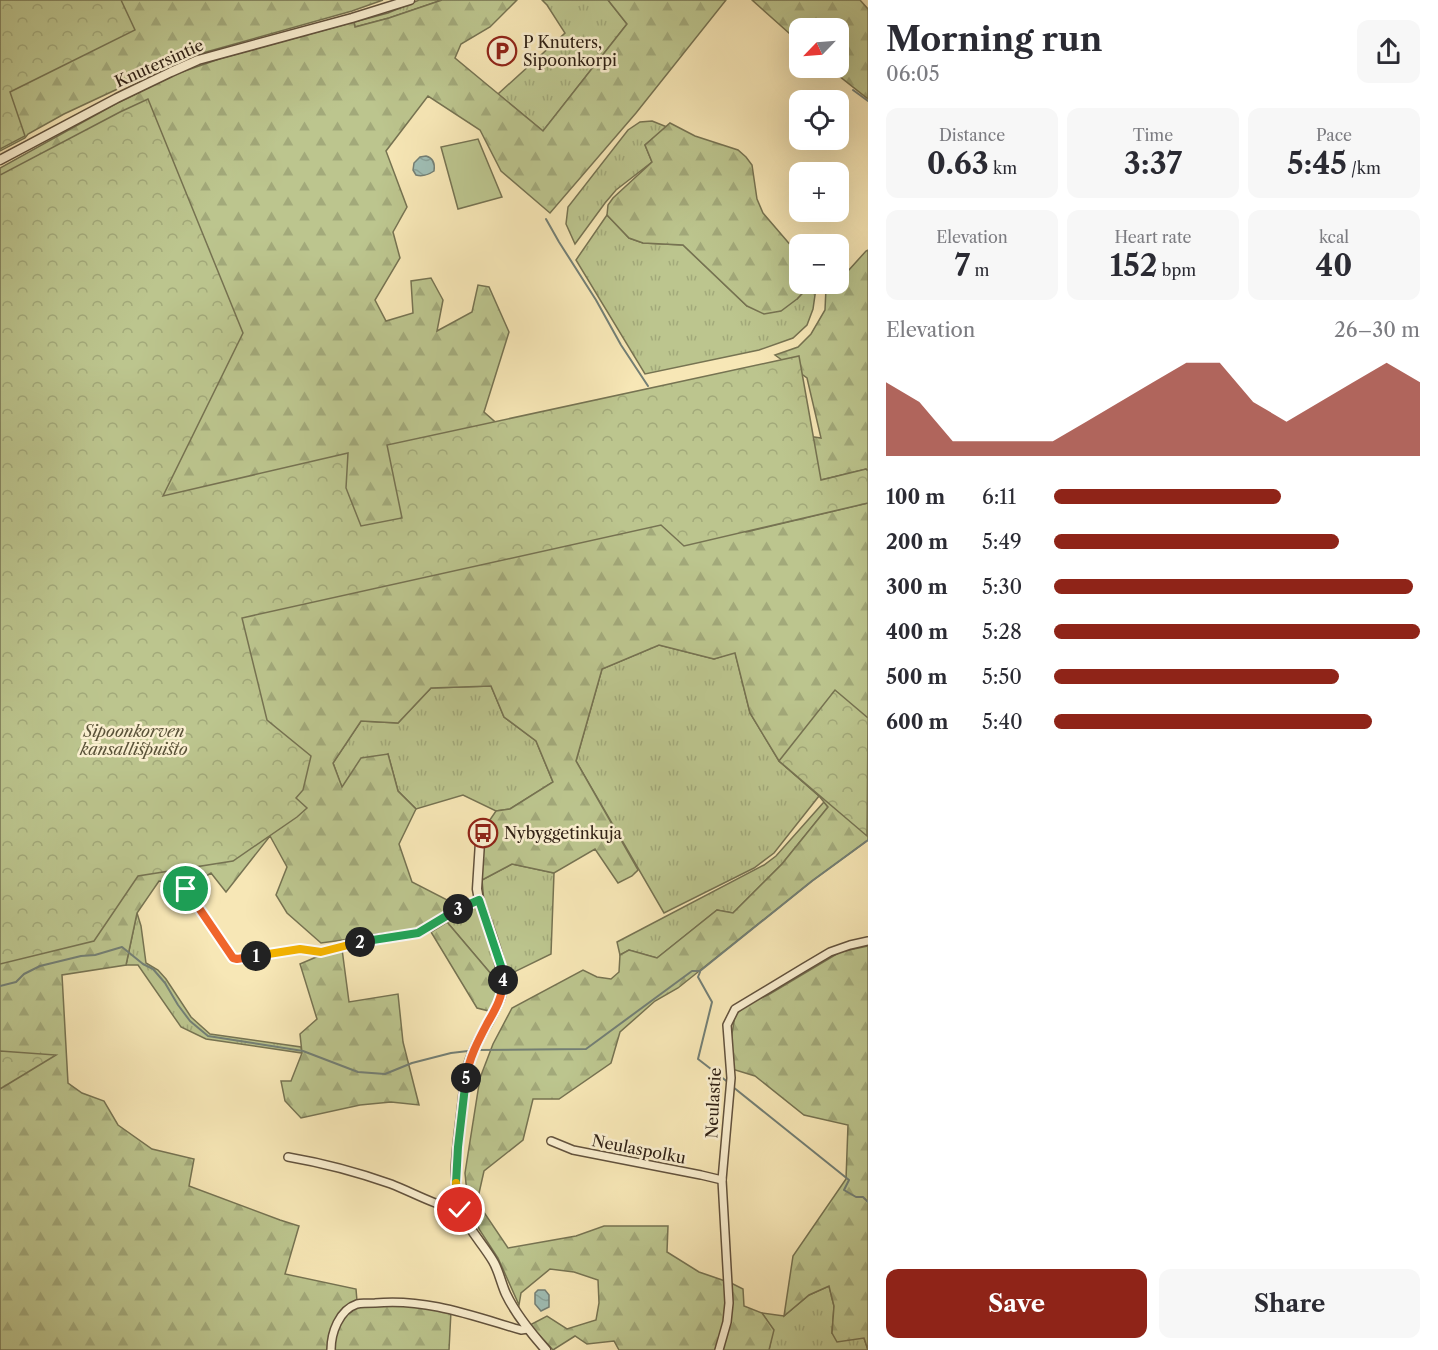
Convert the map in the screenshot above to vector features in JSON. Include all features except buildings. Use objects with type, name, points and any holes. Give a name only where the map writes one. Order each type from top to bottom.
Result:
[{"type":"street","name":"Knutersintie","points":[[0,160],[117,98],[198,60],[368,14],[410,0]]},
{"type":"street","points":[[480,842],[477,889],[502,969],[503,982],[502,996],[468,1065],[456,1186],[460,1210],[493,1262],[507,1296],[528,1329],[546,1350]]},
{"type":"street","points":[[186,889],[233,958],[237,959],[300,949],[321,952],[373,939],[418,933],[460,907],[479,900]]},
{"type":"street","name":"Neulastie","points":[[719,1350],[727,1322],[729,1303],[722,1180],[731,1079],[727,1025],[735,1009],[830,952],[868,941]]},
{"type":"street","name":"Neulaspolku","points":[[551,1141],[573,1150],[722,1180]]},
{"type":"street","points":[[288,1157],[345,1169],[392,1185],[420,1198],[460,1210]]},
{"type":"street","points":[[331,1350],[332,1336],[340,1319],[348,1309],[358,1304],[388,1302],[424,1304],[467,1313],[520,1330],[528,1329]]},
{"type":"green space","points":[[0,0],[383,0],[352,11],[199,54],[156,71],[64,114],[0,151]]},
{"type":"green space","points":[[0,0],[121,0],[135,30],[10,92],[25,136],[0,149]]},
{"type":"green space","points":[[419,0],[442,0],[355,27],[354,22],[388,13]]},
{"type":"green space","points":[[442,0],[517,0],[490,27],[461,44],[455,58],[543,131],[627,24],[608,0],[726,0],[636,113],[550,213],[501,171],[480,130],[428,96],[386,151],[407,207],[393,232],[400,258],[375,300],[386,321],[413,313],[411,281],[431,278],[443,300],[437,331],[472,312],[478,285],[489,287],[509,332],[484,412],[501,427],[746,532],[868,503],[868,840],[812,881],[678,988],[655,1001],[620,1032],[611,1063],[559,1099],[533,1099],[523,1140],[484,1171],[477,1202],[508,1248],[576,1236],[604,1226],[668,1226],[667,1252],[699,1272],[743,1289],[744,1306],[762,1313],[774,1330],[769,1350],[619,1350],[614,1341],[587,1344],[575,1336],[553,1350],[530,1325],[547,1316],[567,1329],[596,1320],[599,1303],[598,1280],[574,1272],[550,1269],[521,1293],[519,1305],[498,1258],[479,1229],[467,1194],[465,1173],[480,1078],[493,1044],[512,1008],[583,970],[597,977],[611,979],[619,972],[620,955],[629,950],[657,958],[717,910],[733,913],[782,864],[828,807],[819,796],[779,761],[750,713],[735,653],[714,659],[659,645],[602,669],[576,761],[638,870],[632,876],[618,883],[595,849],[554,873],[512,864],[482,880],[483,849],[488,835],[485,827],[496,811],[510,809],[553,782],[536,741],[504,717],[491,686],[431,688],[398,723],[361,721],[333,763],[342,787],[361,758],[388,754],[398,791],[416,809],[399,844],[412,882],[457,905],[415,930],[321,943],[287,913],[276,895],[287,867],[270,836],[226,892],[211,873],[190,886],[159,881],[137,913],[126,965],[62,975],[68,1083],[82,1093],[104,1101],[118,1125],[152,1149],[194,1159],[189,1186],[299,1226],[285,1274],[356,1289],[357,1301],[341,1311],[329,1334],[329,1350],[0,1350],[0,168],[119,102],[176,74],[222,58],[354,22],[355,27],[389,18]]},
{"type":"green space","points":[[542,0],[608,0],[627,24],[543,131],[498,94],[565,33]]},
{"type":"green space","points":[[752,0],[860,0],[868,9],[868,99],[842,78],[849,78],[849,18],[789,18],[789,33]]},
{"type":"green space","name":"Sipoonkorven kansallispuisto","points":[[148,99],[243,333],[163,496],[348,453],[346,488],[361,526],[402,518],[387,445],[799,356],[821,480],[866,469],[868,471],[868,503],[684,546],[661,525],[242,618],[267,720],[311,756],[303,790],[296,798],[307,808],[233,861],[138,876],[94,941],[0,964],[0,175]]},
{"type":"green space","points":[[652,121],[667,127],[645,145],[652,162],[616,190],[575,244],[566,224],[568,207],[628,130],[640,122]]},
{"type":"green space","points":[[670,123],[695,136],[738,150],[746,157],[752,165],[757,199],[763,213],[789,243],[789,294],[802,294],[797,299],[781,311],[764,314],[747,306],[683,245],[643,243],[629,238],[607,215],[608,205],[652,162],[645,145]]},
{"type":"green space","points":[[478,139],[502,197],[458,209],[441,147]]},
{"type":"green space","points":[[607,215],[629,238],[643,243],[683,245],[747,306],[797,299],[802,294],[815,294],[813,309],[807,325],[793,338],[759,350],[645,374],[576,260]]},
{"type":"green space","points":[[868,250],[868,471],[866,469],[821,480],[801,435],[821,438],[807,378],[775,355],[798,347],[811,334],[825,310],[826,294],[849,294],[849,270]]},
{"type":"green space","points":[[659,645],[714,659],[735,652],[750,713],[779,761],[819,796],[774,853],[754,868],[664,913],[576,761],[602,669]]},
{"type":"green space","points":[[491,686],[504,717],[536,741],[553,782],[510,809],[496,811],[463,795],[416,809],[398,791],[388,754],[342,788],[333,763],[361,721],[398,723],[431,688]]},
{"type":"green space","points":[[835,690],[868,718],[867,836],[779,761]]},
{"type":"green space","points":[[824,802],[828,807],[782,864],[733,913],[717,910],[657,958],[629,950],[620,955],[617,942],[764,865],[776,856]]},
{"type":"green space","points":[[512,864],[554,873],[551,954],[506,976],[484,902],[482,880]]},
{"type":"green space","points":[[473,906],[480,913],[487,931],[497,981],[447,922]]},
{"type":"green space","points":[[137,913],[146,963],[158,970],[191,1017],[210,1034],[301,1047],[302,1053],[206,1039],[181,1027],[138,965],[126,965]]},
{"type":"green space","points":[[447,922],[497,981],[497,994],[489,1011],[477,1008],[431,932]]},
{"type":"green space","points":[[868,946],[868,1350],[864,1338],[837,1342],[832,1333],[834,1306],[829,1286],[809,1295],[784,1316],[793,1256],[846,1179],[848,1125],[804,1115],[755,1076],[732,1069],[732,1034],[735,1015],[749,1003],[768,995],[840,952]]},
{"type":"green space","points":[[342,949],[349,1002],[398,994],[403,1042],[419,1105],[391,1102],[360,1105],[301,1118],[285,1101],[281,1081],[291,1081],[302,1053],[300,1034],[317,1019],[300,964]]},
{"type":"green space","points":[[0,1051],[56,1055],[0,1089]]},
{"type":"green space","points":[[829,1286],[834,1306],[832,1333],[864,1338],[868,1350],[769,1350],[773,1330],[762,1313],[784,1316],[809,1295]]},
{"type":"green space","points":[[387,1304],[451,1311],[449,1350],[334,1350],[337,1331],[347,1312],[358,1306]]},
{"type":"water","points":[[420,157],[431,158],[434,171],[421,176],[416,175],[413,170],[414,163]]},
{"type":"water","points":[[538,1290],[545,1290],[549,1295],[549,1307],[541,1311],[535,1304],[535,1293]]},
{"type":"waterway","points":[[853,90],[868,101]]},
{"type":"waterway","points":[[546,219],[648,386]]},
{"type":"waterway","points":[[478,1050],[586,1049],[692,971],[700,971],[812,881],[868,840]]},
{"type":"waterway","points":[[0,986],[16,982],[24,974],[40,966],[122,947],[153,969],[190,1021],[208,1036],[303,1051],[358,1072],[385,1074],[412,1063],[468,1051]]},
{"type":"waterway","points":[[700,972],[698,977],[712,1002],[698,1059],[729,1083]]},
{"type":"waterway","points":[[733,1087],[849,1180],[844,1190],[856,1197],[863,1197],[868,1202]]},
{"type":"place","name":"P Knuters, Sipoonkorpi","points":[[502,51]]},
{"type":"place","name":"Nybyggetinkuja","points":[[483,833]]},
{"type":"route","points":[[186,889],[233,958],[237,959],[300,949],[321,952],[373,939],[418,933],[460,907],[479,900],[502,969],[503,982],[502,996],[475,1047],[466,1075],[456,1186],[460,1210]]}]
